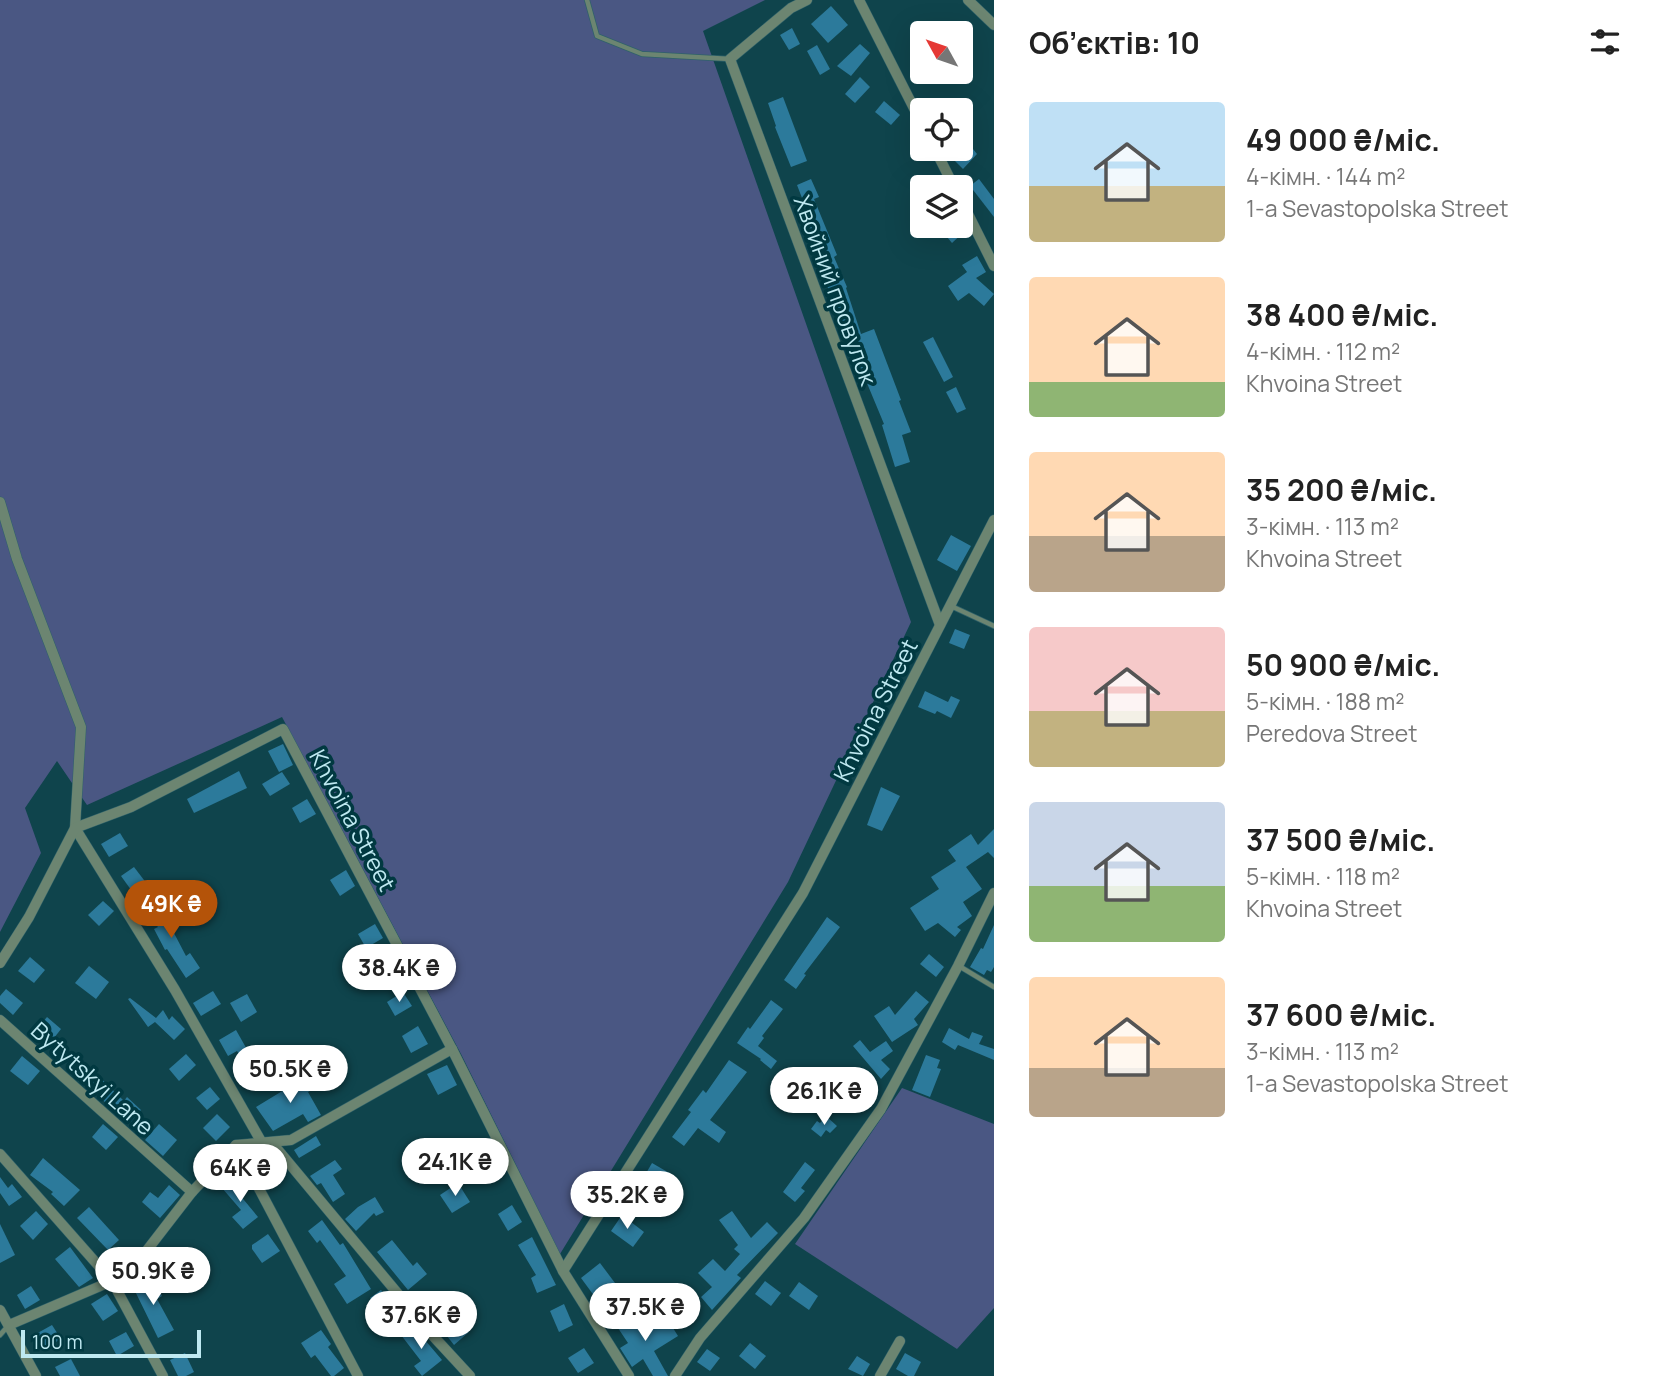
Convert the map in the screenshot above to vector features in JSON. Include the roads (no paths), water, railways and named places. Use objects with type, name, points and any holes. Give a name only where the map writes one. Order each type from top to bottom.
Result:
[{"type":"street","points":[[730,60],[791,8],[807,0]]},
{"type":"street","points":[[859,0],[910,100]]},
{"type":"street","points":[[968,0],[994,25]]},
{"type":"street","name":"Хвойний провулок","points":[[730,60],[940,625]]},
{"type":"street","points":[[973,224],[994,266]]},
{"type":"street","points":[[0,502],[17,559],[81,727],[75,828],[29,917],[0,963]]},
{"type":"street","name":"Khvoina Street","points":[[563,1271],[803,893],[994,520]]},
{"type":"street","name":"Khvoina Street","points":[[75,828],[131,807],[283,729],[452,1049],[563,1271],[629,1376]]},
{"type":"street","points":[[75,828],[175,990],[262,1143],[278,1150],[434,1337],[470,1376]]},
{"type":"street","points":[[675,1376],[700,1338],[804,1218],[845,1162],[896,1084],[994,893]]},
{"type":"street","name":"Bytytskyi Lane","points":[[0,1020],[192,1192]]},
{"type":"street","points":[[9,1325],[111,1281],[134,1267],[192,1192],[236,1145],[291,1140],[452,1049]]},
{"type":"street","points":[[236,1145],[358,1376]]},
{"type":"street","points":[[0,1154],[111,1281],[163,1376]]},
{"type":"street","points":[[0,1310],[36,1376]]},
{"type":"street","points":[[880,1376],[900,1341]]},
{"type":"lane","points":[[587,0],[597,36],[642,54],[730,60]]},
{"type":"lane","points":[[950,606],[994,626]]},
{"type":"lane","points":[[958,966],[994,987]]},
{"type":"lane","points":[[0,1335],[9,1325]]}]
